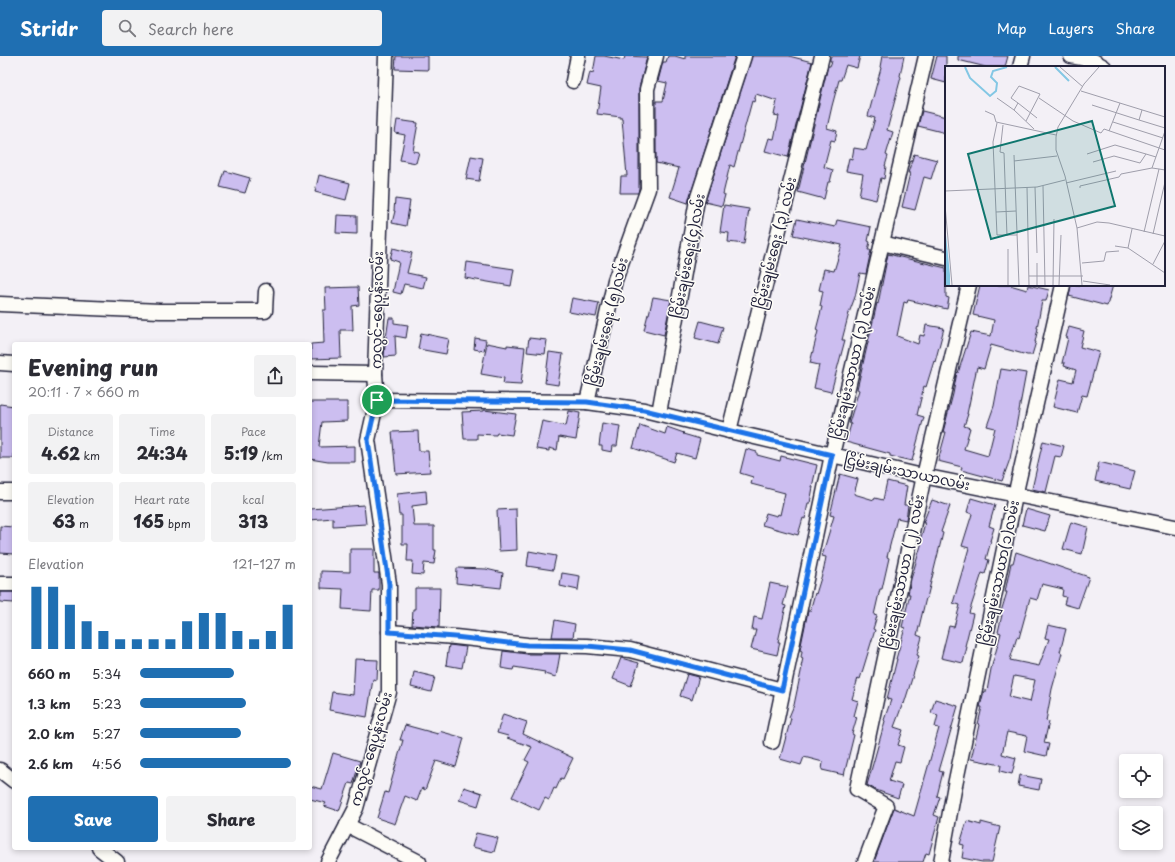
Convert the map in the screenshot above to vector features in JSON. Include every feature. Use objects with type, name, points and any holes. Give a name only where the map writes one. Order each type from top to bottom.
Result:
[{"type":"street","name":"ကလွင်-ရေပုန်းလမ်း","points":[[328,862],[356,808],[389,692],[389,584],[368,440],[377,400],[375,374],[386,56]]},
{"type":"street","points":[[573,81],[578,56]]},
{"type":"street","name":"ငြိမ်းချမ်းရေး (၅)လမ်း","points":[[587,402],[615,280],[648,189],[647,88],[656,56]]},
{"type":"street","name":"ငြိမ်းချမ်းရေး(၄)လမ်း","points":[[659,413],[697,200],[744,56]]},
{"type":"street","name":"ငြိမ်းချမ်းရေး (၃) လမ်း","points":[[729,431],[809,103],[822,56]]},
{"type":"street","name":"ငြိမ်းချမ်းသာယာ (၃) လမ်း","points":[[772,742],[832,455],[926,56]]},
{"type":"street","points":[[1020,66],[1023,56]]},
{"type":"street","points":[[1071,56],[1092,60],[1102,66]]},
{"type":"street","points":[[882,243],[945,258]]},
{"type":"street","name":"ငြိမ်းချမ်းသာယာ (၂) လမ်း","points":[[864,862],[886,806],[857,789],[924,476],[969,286]]},
{"type":"street","name":"ငြိမ်းချမ်းသာယာ(၁)လမ်း","points":[[941,862],[954,790],[1015,496],[1062,286]]},
{"type":"street","points":[[0,304],[160,311],[266,311],[266,291]]},
{"type":"street","points":[[0,363],[12,364]]},
{"type":"street","points":[[312,373],[375,374]]},
{"type":"street","name":"ငြိမ်းချမ်းသာယာလမ်း","points":[[377,400],[587,402],[644,410],[924,476],[1015,496],[1175,527]]},
{"type":"street","points":[[0,492],[12,492]]},
{"type":"street","points":[[0,584],[12,584]]},
{"type":"street","points":[[389,632],[455,637],[527,645],[587,646],[630,650],[782,690]]},
{"type":"street","points":[[0,770],[12,779]]},
{"type":"street","points":[[347,825],[419,862]]},
{"type":"street","points":[[102,850],[117,862]]},
{"type":"building","points":[[396,56],[428,56],[428,70],[395,69]]},
{"type":"building","points":[[596,56],[624,60],[625,56],[647,57],[639,89],[638,193],[620,193],[621,176],[627,176],[622,119],[621,117],[597,114],[601,88],[587,85],[590,72],[593,73]]},
{"type":"building","points":[[668,56],[675,56],[685,59],[685,56],[735,56],[688,203],[670,197],[679,168],[656,163],[656,101],[663,101],[667,83],[658,81],[663,62],[666,62]]},
{"type":"building","points":[[752,56],[789,56],[812,62],[788,157],[765,151],[769,138],[774,139],[779,116],[774,115],[777,101],[756,94],[754,102],[752,101],[734,167],[730,165],[723,194],[725,195],[722,206],[705,202]]},
{"type":"building","points":[[830,56],[860,56],[857,68],[846,65],[841,80],[839,80],[832,106],[827,128],[837,131],[835,141],[831,140],[824,167],[833,170],[830,182],[828,182],[824,199],[798,192],[828,66],[830,66],[832,61],[830,61]]},
{"type":"building","points":[[882,56],[904,56],[901,77],[887,130],[893,132],[886,155],[888,156],[885,166],[884,179],[881,178],[876,200],[859,196],[863,174],[846,171],[849,158],[852,159],[854,148],[866,150],[875,118],[868,116],[881,68]]},
{"type":"building","points":[[937,56],[946,56],[945,83],[931,79]]},
{"type":"building","points":[[958,56],[1008,56],[1005,66],[982,66],[958,60]]},
{"type":"building","points":[[922,111],[945,117],[945,133],[918,126]]},
{"type":"building","points":[[397,120],[418,123],[413,151],[419,152],[416,163],[400,160],[405,135],[395,133]]},
{"type":"building","points":[[914,154],[937,160],[931,179],[924,177],[915,210],[902,207],[910,173],[908,173]]},
{"type":"building","points":[[471,156],[483,158],[479,181],[466,179]]},
{"type":"building","points":[[225,171],[250,178],[245,193],[220,187]]},
{"type":"building","points":[[319,175],[350,183],[346,200],[315,192]]},
{"type":"building","points":[[395,199],[410,201],[406,226],[392,223],[395,211]]},
{"type":"building","points":[[724,205],[749,209],[744,244],[728,242],[729,233],[720,232]]},
{"type":"building","points":[[337,215],[357,216],[357,234],[336,233]]},
{"type":"building","points":[[797,219],[835,227],[837,220],[871,227],[868,250],[871,250],[866,274],[860,273],[855,297],[842,340],[845,340],[831,392],[814,388],[819,365],[810,363],[822,307],[820,306],[823,291],[819,290],[824,269],[834,271],[842,245],[793,235]]},
{"type":"building","points":[[393,248],[412,253],[407,273],[426,277],[423,288],[404,284],[401,294],[393,292],[399,262],[390,259]]},
{"type":"building","points":[[888,254],[945,268],[946,297],[949,298],[947,309],[908,300],[907,303],[904,302],[897,336],[918,344],[920,335],[924,336],[926,325],[944,328],[935,362],[934,361],[926,387],[924,386],[917,415],[924,417],[912,461],[890,456],[890,454],[846,442],[851,424],[849,423],[859,390],[857,389],[877,303],[878,304]]},
{"type":"building","points":[[467,262],[514,269],[511,286],[465,278]]},
{"type":"building","points":[[980,286],[1013,286],[1027,290],[1028,286],[1032,286],[1049,290],[1046,301],[1042,301],[1036,342],[1032,355],[991,345],[984,369],[977,367],[968,414],[964,426],[970,428],[964,449],[988,456],[995,428],[987,426],[994,406],[1001,369],[1026,373],[1010,459],[1002,481],[961,470],[962,467],[938,461],[946,432],[943,432],[957,372],[958,373],[971,332],[991,336],[994,320],[973,315]]},
{"type":"building","points":[[1071,286],[1113,286],[1107,306],[1069,296]]},
{"type":"building","points":[[358,287],[359,305],[352,306],[353,330],[340,330],[341,358],[312,359],[312,344],[324,343],[323,310],[326,310],[325,288]]},
{"type":"building","points":[[653,297],[671,300],[664,335],[644,330]]},
{"type":"building","points":[[572,298],[599,303],[596,317],[569,312]]},
{"type":"building","points":[[389,318],[394,318],[394,323],[408,325],[406,338],[395,336],[396,356],[384,357],[385,345]]},
{"type":"building","points":[[700,321],[723,327],[718,344],[695,338]]},
{"type":"building","points":[[1069,327],[1084,331],[1080,347],[1099,352],[1087,396],[1082,395],[1077,413],[1053,407],[1060,379],[1073,382],[1076,370],[1064,366],[1065,363],[1062,363]]},
{"type":"building","points":[[421,333],[449,339],[446,354],[418,349]]},
{"type":"building","points":[[475,338],[486,340],[484,351],[474,349]]},
{"type":"building","points":[[529,338],[547,340],[545,354],[527,352]]},
{"type":"building","points":[[487,343],[507,347],[507,345],[525,347],[521,385],[503,384],[504,378],[481,374]]},
{"type":"building","points":[[549,352],[563,354],[558,385],[545,383]]},
{"type":"building","points":[[312,402],[347,402],[347,421],[322,422],[319,447],[355,446],[355,462],[328,462],[312,459]]},
{"type":"building","points":[[0,404],[12,406],[12,458],[0,458]]},
{"type":"building","points":[[484,410],[516,414],[512,435],[497,433],[496,435],[477,434],[477,439],[464,439],[462,412]]},
{"type":"building","points":[[569,411],[580,413],[576,440],[559,437],[557,450],[549,448],[549,451],[536,449],[542,421],[566,426]]},
{"type":"building","points":[[602,423],[620,426],[617,446],[613,446],[612,452],[602,450],[602,446],[599,446]]},
{"type":"building","points":[[640,425],[665,434],[667,427],[700,439],[695,458],[677,453],[674,462],[633,448]]},
{"type":"building","points":[[418,431],[419,451],[428,451],[430,472],[396,474],[392,432]]},
{"type":"building","points":[[1043,441],[1064,446],[1061,457],[1055,456],[1046,492],[1032,489]]},
{"type":"building","points":[[746,449],[757,452],[757,455],[780,461],[781,456],[817,465],[810,503],[808,503],[805,519],[803,518],[798,535],[762,525],[766,513],[777,516],[778,514],[780,515],[785,493],[751,484],[753,477],[740,473]]},
{"type":"building","points":[[1099,462],[1135,471],[1130,489],[1095,481]]},
{"type":"building","points":[[840,474],[858,479],[854,494],[874,500],[875,498],[883,500],[887,481],[907,486],[904,505],[908,505],[906,520],[897,518],[887,557],[889,558],[882,589],[880,589],[874,615],[877,616],[873,629],[875,630],[860,679],[858,678],[852,699],[858,701],[854,716],[857,717],[844,775],[822,770],[823,762],[804,757],[801,765],[780,759],[802,667],[803,658],[801,657],[802,651],[800,650],[808,611],[810,611],[824,568],[826,557],[822,556],[834,516],[830,515]]},
{"type":"building","points":[[426,491],[427,504],[412,506],[414,526],[434,526],[434,550],[436,550],[434,564],[424,563],[423,575],[412,574],[413,561],[407,561],[408,544],[402,544],[402,515],[399,515],[397,494]]},
{"type":"building","points":[[971,498],[995,505],[989,526],[994,528],[986,559],[989,560],[985,574],[982,573],[969,613],[973,614],[965,646],[967,647],[963,663],[941,658],[949,626],[954,627],[960,605],[953,603],[969,548],[962,546],[972,514],[967,512]]},
{"type":"building","points":[[932,500],[950,506],[941,532],[943,533],[917,635],[922,637],[917,655],[919,656],[904,704],[903,703],[894,727],[903,730],[898,745],[904,747],[900,762],[895,761],[889,781],[902,785],[898,798],[867,785],[885,721],[884,720],[891,700],[887,699],[905,628],[902,627],[910,594],[908,594],[911,579],[922,542],[920,541],[925,523],[923,523]]},
{"type":"building","points":[[364,505],[366,524],[333,526],[333,518],[312,520],[312,509]]},
{"type":"building","points":[[516,509],[517,550],[499,551],[497,510]]},
{"type":"building","points":[[1026,509],[1050,516],[1045,531],[1022,525]]},
{"type":"building","points":[[1071,522],[1088,527],[1082,554],[1063,549]]},
{"type":"building","points":[[0,526],[12,527],[12,554],[0,553]]},
{"type":"building","points":[[350,549],[374,549],[374,573],[379,573],[379,590],[372,590],[371,611],[342,609],[343,589],[321,588],[321,571],[350,572]]},
{"type":"building","points":[[529,551],[556,556],[553,570],[527,566]]},
{"type":"building","points":[[1016,552],[1089,577],[1078,608],[1064,604],[1066,597],[1062,596],[1063,589],[1042,584],[1037,600],[1030,598],[1019,638],[1017,637],[1010,660],[1039,666],[1049,639],[1045,638],[1048,625],[1066,629],[1046,721],[1049,722],[1044,743],[1049,744],[1046,756],[1024,751],[1027,736],[1007,732],[1002,754],[1016,758],[1012,774],[1000,771],[1001,765],[971,759],[979,725],[982,707],[980,707],[984,691],[987,691],[991,669],[1001,633],[998,632],[1002,615],[1000,615],[1007,592],[1005,592],[1011,563],[1013,563]],"holes":[[[1014,676],[1035,680],[1030,702],[1009,697]]]},
{"type":"building","points":[[457,568],[486,569],[503,573],[501,588],[456,583]]},
{"type":"building","points":[[562,573],[580,576],[578,590],[560,586]]},
{"type":"building","points":[[770,583],[788,587],[783,605],[786,606],[778,642],[780,642],[777,655],[751,649],[756,630],[752,630],[754,617],[762,619]]},
{"type":"building","points":[[415,588],[440,588],[439,627],[412,625],[413,609],[415,609]]},
{"type":"building","points":[[0,592],[12,592],[12,603],[0,602]]},
{"type":"building","points":[[555,620],[575,624],[573,637],[552,637]]},
{"type":"building","points":[[449,645],[466,647],[462,668],[446,665]]},
{"type":"building","points":[[503,651],[527,654],[560,654],[556,677],[544,674],[545,672],[514,667],[513,670],[501,668]]},
{"type":"building","points":[[621,658],[639,663],[631,686],[613,679]]},
{"type":"building","points":[[355,659],[378,660],[377,680],[373,679],[367,717],[329,710],[332,692],[353,695]]},
{"type":"building","points":[[414,672],[435,677],[431,692],[411,687]]},
{"type":"building","points":[[687,674],[699,677],[692,700],[680,696]]},
{"type":"building","points":[[935,699],[958,706],[939,771],[943,772],[937,796],[940,797],[934,815],[939,817],[929,854],[926,853],[923,862],[874,862],[894,808],[914,816],[939,728],[935,727],[938,715],[931,713]]},
{"type":"building","points":[[503,714],[527,722],[523,734],[573,758],[563,779],[561,778],[556,789],[554,788],[549,800],[545,798],[539,810],[512,797],[529,762],[525,760],[532,747],[507,738],[508,736],[497,733]]},
{"type":"building","points":[[405,725],[438,734],[439,731],[464,738],[456,767],[436,761],[425,790],[422,788],[417,801],[405,796],[395,824],[377,818],[385,792],[388,793],[403,740],[400,740]]},
{"type":"building","points":[[333,753],[360,761],[353,784],[349,783],[339,811],[324,806],[326,803],[312,800],[312,786],[322,789]]},
{"type":"building","points":[[1020,775],[1041,779],[1039,790],[1018,786]]},
{"type":"building","points":[[464,787],[482,793],[478,806],[459,800]]},
{"type":"building","points":[[967,821],[981,825],[981,822],[1000,827],[992,862],[982,862],[962,858],[964,845],[960,844]]},
{"type":"building","points":[[476,833],[498,838],[494,852],[472,847]]},
{"type":"route","points":[[377,400],[587,402],[644,410],[832,455],[782,690],[630,650],[587,646],[527,645],[455,637],[389,632],[389,584],[368,440],[377,400]]}]
